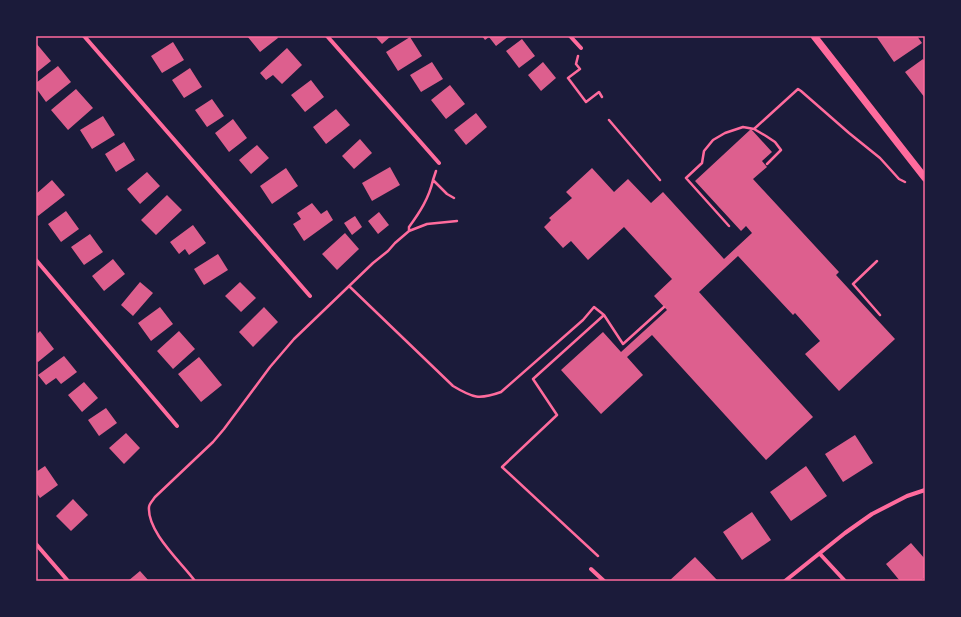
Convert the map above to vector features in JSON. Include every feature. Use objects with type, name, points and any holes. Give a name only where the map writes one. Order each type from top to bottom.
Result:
[{"type":"street","points":[[84,36],[310,296]]},
{"type":"street","points":[[327,36],[439,163]]},
{"type":"street","points":[[570,36],[581,48]]},
{"type":"street","points":[[814,36],[925,178]]},
{"type":"street","points":[[36,260],[177,426]]},
{"type":"street","points":[[786,581],[872,514],[902,498],[925,490]]},
{"type":"street","points":[[36,544],[68,581]]},
{"type":"street","points":[[820,554],[845,581]]},
{"type":"street","points":[[590,569],[604,581]]},
{"type":"path","points":[[581,48],[576,64],[580,69],[568,78],[586,102],[599,92],[602,97]]},
{"type":"path","points":[[754,129],[798,90],[801,91],[880,158],[898,180],[904,182]]},
{"type":"path","points":[[609,120],[660,180]]},
{"type":"path","points":[[729,226],[686,178],[702,163],[704,151],[713,140],[725,133],[743,127],[754,129],[766,136],[775,142],[781,150],[767,164]]},
{"type":"path","points":[[409,231],[409,227],[422,209],[434,180],[447,194],[454,198]]},
{"type":"path","points":[[195,581],[164,544],[156,531],[150,517],[149,506],[155,496],[213,442],[270,367],[294,339],[348,286],[395,243],[409,231],[427,224],[458,221]]},
{"type":"path","points":[[877,261],[853,284],[880,315]]},
{"type":"path","points":[[348,286],[453,386],[476,398],[488,397],[501,392],[583,320],[594,307],[604,315],[623,344],[664,307]]},
{"type":"path","points":[[598,556],[502,467],[557,415],[533,379],[604,315]]},
{"type":"building","points":[[247,36],[277,36],[278,38],[260,52]]},
{"type":"building","points":[[375,36],[391,36],[382,44]]},
{"type":"building","points":[[482,36],[509,36],[496,46],[489,37],[485,40]]},
{"type":"building","points":[[876,36],[917,36],[922,43],[894,62]]},
{"type":"building","points":[[410,37],[422,56],[398,71],[386,52]]},
{"type":"building","points":[[522,39],[535,56],[519,68],[506,51]]},
{"type":"building","points":[[173,42],[184,60],[162,73],[151,56]]},
{"type":"building","points":[[36,43],[51,61],[36,73]]},
{"type":"building","points":[[287,48],[302,65],[282,84],[273,75],[266,80],[260,73]]},
{"type":"building","points":[[923,59],[925,62],[925,98],[905,72]]},
{"type":"building","points":[[432,62],[443,79],[421,92],[410,75]]},
{"type":"building","points":[[543,62],[556,78],[541,91],[528,75]]},
{"type":"building","points":[[58,66],[71,82],[46,102],[36,88],[36,83]]},
{"type":"building","points":[[190,68],[202,87],[184,98],[172,80]]},
{"type":"building","points":[[311,80],[324,97],[305,112],[291,95]]},
{"type":"building","points":[[450,85],[465,104],[446,119],[431,100]]},
{"type":"building","points":[[76,89],[93,108],[68,130],[51,110]]},
{"type":"building","points":[[212,99],[224,116],[207,127],[195,110]]},
{"type":"building","points":[[336,109],[350,125],[326,144],[313,127]]},
{"type":"building","points":[[476,113],[487,127],[466,145],[454,130]]},
{"type":"building","points":[[103,116],[115,135],[92,149],[80,130]]},
{"type":"building","points":[[233,119],[247,138],[229,152],[215,133]]},
{"type":"building","points":[[751,129],[772,152],[762,161],[767,167],[753,179],[839,272],[836,275],[895,339],[839,391],[805,354],[820,341],[795,313],[793,315],[738,256],[699,292],[813,417],[766,460],[652,335],[627,357],[643,375],[601,414],[561,370],[603,332],[621,352],[667,310],[654,296],[672,279],[624,227],[588,260],[571,241],[563,248],[544,227],[551,220],[549,218],[572,198],[566,192],[592,168],[614,192],[628,179],[651,203],[663,192],[724,259],[752,233],[746,226],[741,231],[695,181]]},
{"type":"building","points":[[360,139],[372,153],[354,169],[342,156]]},
{"type":"building","points":[[124,142],[135,160],[116,172],[105,154]]},
{"type":"building","points":[[257,145],[269,158],[251,174],[239,160]]},
{"type":"building","points":[[390,167],[400,185],[372,201],[362,183]]},
{"type":"building","points":[[286,168],[298,186],[272,204],[260,186]]},
{"type":"building","points":[[147,172],[160,186],[140,204],[127,189]]},
{"type":"building","points":[[52,180],[65,195],[38,216],[36,214],[36,194]]},
{"type":"building","points":[[167,195],[182,210],[156,235],[141,220]]},
{"type":"building","points":[[312,203],[321,214],[327,210],[333,220],[304,241],[293,224],[301,219],[297,213]]},
{"type":"building","points":[[66,211],[79,229],[61,242],[48,224]]},
{"type":"building","points":[[379,212],[389,225],[378,234],[368,221]]},
{"type":"building","points":[[355,216],[362,227],[352,235],[344,223]]},
{"type":"building","points":[[193,225],[206,243],[189,255],[185,249],[179,254],[170,242]]},
{"type":"building","points":[[345,233],[359,249],[337,270],[322,254]]},
{"type":"building","points":[[90,234],[103,252],[84,265],[71,247]]},
{"type":"building","points":[[218,254],[228,270],[204,285],[194,269]]},
{"type":"building","points":[[113,259],[125,274],[104,291],[92,276]]},
{"type":"building","points":[[140,282],[153,293],[133,316],[121,305]]},
{"type":"building","points":[[240,282],[256,298],[241,312],[225,296]]},
{"type":"building","points":[[160,307],[173,324],[151,341],[138,323]]},
{"type":"building","points":[[264,307],[278,322],[253,347],[239,332]]},
{"type":"building","points":[[40,331],[54,349],[38,362],[36,360],[36,335]]},
{"type":"building","points":[[179,331],[195,349],[173,369],[157,351]]},
{"type":"building","points":[[64,356],[77,372],[61,384],[56,378],[46,385],[38,375]]},
{"type":"building","points":[[199,357],[222,385],[201,402],[178,374]]},
{"type":"building","points":[[84,382],[98,398],[82,412],[68,395]]},
{"type":"building","points":[[106,408],[117,423],[99,436],[88,420]]},
{"type":"building","points":[[126,433],[140,448],[124,464],[109,448]]},
{"type":"building","points":[[855,435],[873,463],[843,482],[825,454]]},
{"type":"building","points":[[45,466],[58,485],[40,498],[36,492],[36,472]]},
{"type":"building","points":[[806,466],[827,496],[791,521],[770,492]]},
{"type":"building","points":[[73,499],[88,515],[71,531],[56,516]]},
{"type":"building","points":[[752,512],[771,540],[742,560],[723,532]]},
{"type":"building","points":[[911,543],[925,559],[925,577],[921,581],[900,581],[886,564]]},
{"type":"building","points":[[695,557],[718,581],[669,581]]},
{"type":"building","points":[[140,571],[149,581],[128,581]]}]
